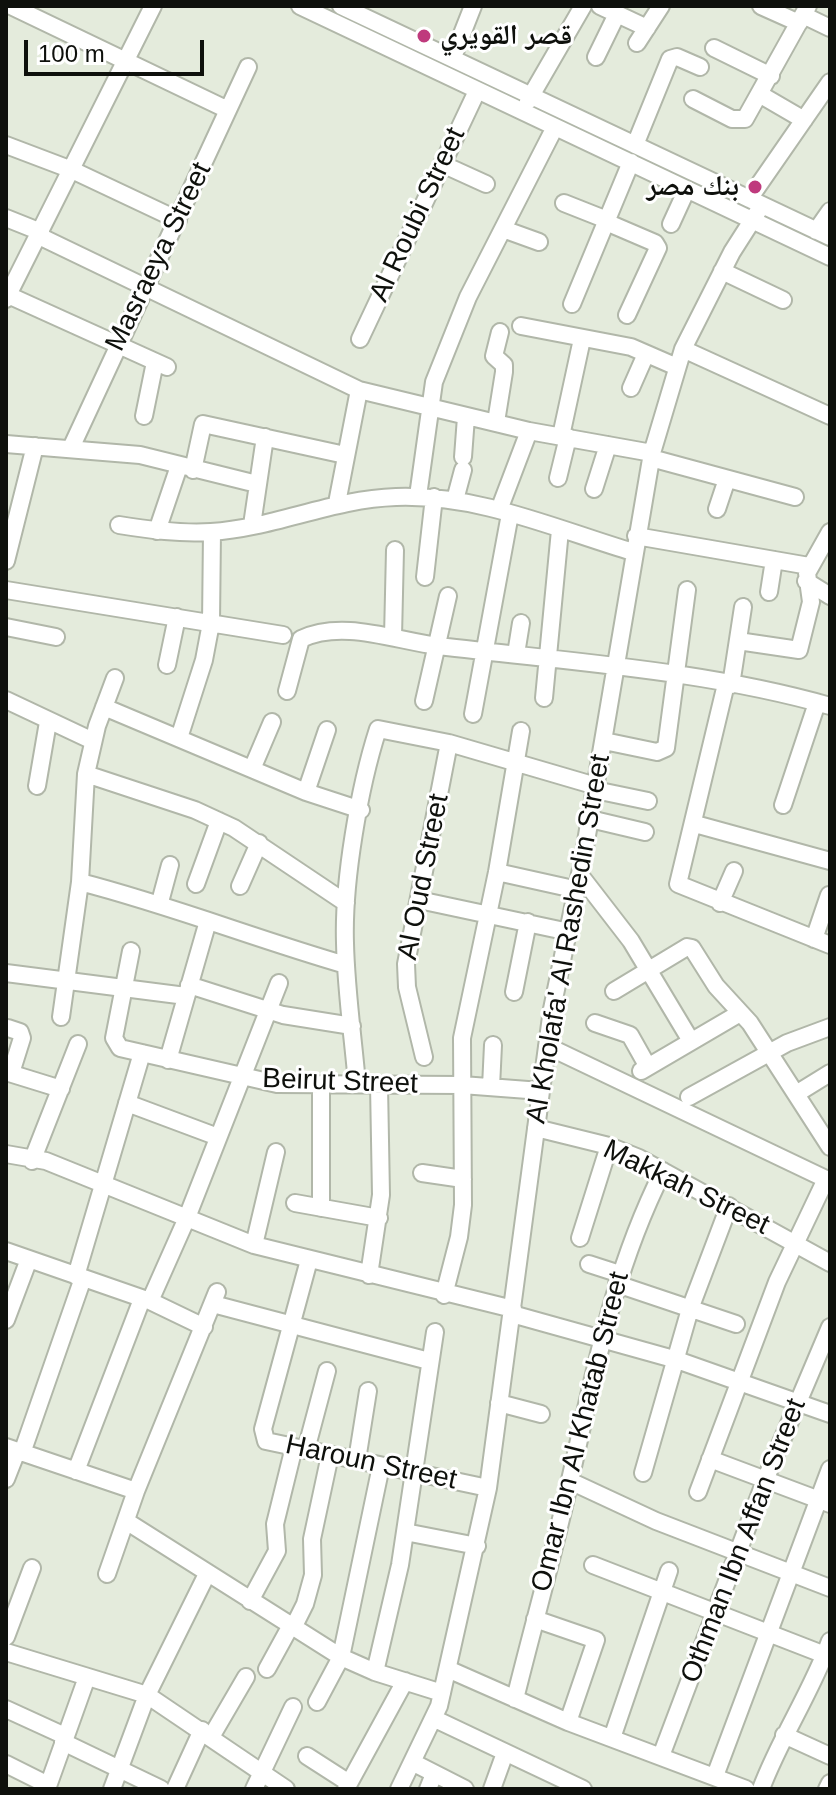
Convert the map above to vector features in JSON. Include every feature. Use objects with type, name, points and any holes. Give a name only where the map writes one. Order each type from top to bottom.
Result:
[{"type":"street","points":[[11,6],[228,110]]},
{"type":"street","points":[[144,416],[161,364],[7,297],[153,6]]},
{"type":"street","points":[[300,6],[830,257]]},
{"type":"street","points":[[341,6],[823,234],[830,211]]},
{"type":"street","points":[[453,57],[473,6]]},
{"type":"street","points":[[523,111],[583,6]]},
{"type":"street","points":[[600,6],[617,14],[642,35],[661,6]]},
{"type":"street","points":[[761,6],[803,15],[830,28]]},
{"type":"street","points":[[596,57],[617,14]]},
{"type":"street","points":[[693,99],[739,121],[751,115],[803,15]]},
{"type":"street","points":[[714,48],[771,76]]},
{"type":"street","points":[[635,145],[670,59],[677,57],[700,67]]},
{"type":"street","name":"Masraeya Street","points":[[71,448],[248,67]]},
{"type":"street","name":"Al Kholafa' Al Rashedin Street","points":[[399,1789],[435,1719],[450,1670],[488,1488],[547,1046],[596,788],[651,455],[683,349],[752,220],[755,202],[830,82]]},
{"type":"street","name":"Al Roubi Street","points":[[360,339],[477,91]]},
{"type":"street","points":[[761,95],[804,120]]},
{"type":"street","points":[[425,577],[428,409],[434,382],[468,297],[555,127]]},
{"type":"street","points":[[6,145],[72,170],[178,220]]},
{"type":"street","points":[[572,304],[631,162]]},
{"type":"street","points":[[442,164],[486,184]]},
{"type":"street","points":[[671,224],[687,189]]},
{"type":"street","points":[[564,203],[655,243],[658,248],[627,315]]},
{"type":"street","points":[[6,218],[359,390],[428,409],[651,455],[795,497]]},
{"type":"street","points":[[503,229],[539,242]]},
{"type":"street","points":[[722,271],[783,300]]},
{"type":"street","points":[[521,326],[615,344],[677,367]]},
{"type":"street","points":[[496,422],[504,372],[504,365],[494,356],[500,332]]},
{"type":"street","points":[[558,478],[582,339]]},
{"type":"street","points":[[683,349],[830,416]]},
{"type":"street","points":[[631,388],[646,354]]},
{"type":"street","points":[[337,503],[359,390]]},
{"type":"street","points":[[455,500],[463,464],[466,417]]},
{"type":"street","points":[[157,531],[203,424],[345,455]]},
{"type":"street","points":[[473,714],[504,512],[529,431]]},
{"type":"street","points":[[252,525],[265,437]]},
{"type":"street","points":[[6,444],[140,455],[257,484]]},
{"type":"street","points":[[594,489],[608,445]]},
{"type":"street","points":[[6,561],[35,446]]},
{"type":"street","points":[[717,509],[727,479]]},
{"type":"street","points":[[119,525],[157,531],[212,532],[337,503],[426,496],[504,512],[560,530],[634,544],[774,560],[808,574],[830,596]]},
{"type":"street","points":[[544,698],[560,530]]},
{"type":"street","points":[[179,738],[204,660],[211,623],[212,532]]},
{"type":"street","points":[[738,641],[799,650],[811,602],[808,574],[830,532]]},
{"type":"street","points":[[393,637],[395,550]]},
{"type":"street","points":[[769,592],[774,560]]},
{"type":"street","points":[[6,590],[283,635]]},
{"type":"street","points":[[604,741],[662,751],[687,590]]},
{"type":"street","points":[[424,701],[448,596]]},
{"type":"street","points":[[743,607],[738,641],[695,824],[679,874],[681,887],[822,942],[829,895]]},
{"type":"street","points":[[167,665],[177,617]]},
{"type":"street","points":[[516,654],[521,623]]},
{"type":"street","points":[[6,627],[56,637]]},
{"type":"street","points":[[287,691],[301,639],[361,632],[436,646],[548,658],[728,684],[824,705],[783,805]]},
{"type":"street","points":[[61,1017],[80,882],[86,774],[93,741],[115,678]]},
{"type":"street","points":[[6,700],[93,741]]},
{"type":"street","points":[[104,707],[306,792],[361,810]]},
{"type":"street","points":[[37,786],[48,722]]},
{"type":"street","points":[[252,769],[272,722]]},
{"type":"street","points":[[357,1084],[346,965],[346,903],[378,729],[449,743],[648,801]]},
{"type":"street","points":[[306,792],[327,730]]},
{"type":"street","points":[[444,1295],[459,1237],[465,1022],[497,872],[521,731]]},
{"type":"street","name":"Al Oud Street","points":[[424,1057],[405,976],[449,743]]},
{"type":"street","points":[[86,774],[219,821],[259,843],[346,903]]},
{"type":"street","points":[[590,819],[645,832]]},
{"type":"street","points":[[196,884],[219,821]]},
{"type":"street","points":[[695,824],[830,861]]},
{"type":"street","points":[[240,886],[259,843]]},
{"type":"street","points":[[160,902],[170,865]]},
{"type":"street","points":[[720,903],[734,871]]},
{"type":"street","points":[[497,872],[579,882],[615,918],[691,1041]]},
{"type":"street","points":[[80,882],[160,902],[208,921],[346,965]]},
{"type":"street","points":[[419,900],[569,932]]},
{"type":"street","points":[[168,1060],[208,921]]},
{"type":"street","points":[[514,992],[528,922]]},
{"type":"street","points":[[614,991],[690,946],[716,986],[770,1052],[796,1094],[825,1126],[830,1147]]},
{"type":"street","points":[[6,1479],[80,1277],[102,1184],[142,1053],[120,1048],[114,1042],[131,951]]},
{"type":"street","points":[[6,973],[124,988],[188,991],[352,1026]]},
{"type":"street","points":[[76,1471],[146,1300],[186,1220],[279,983]]},
{"type":"street","points":[[595,1023],[630,1035],[644,1069],[740,1013]]},
{"type":"street","points":[[689,1097],[770,1052],[830,1027]]},
{"type":"street","points":[[8,1028],[20,1032],[22,1038],[9,1072],[61,1089]]},
{"type":"street","points":[[32,1161],[78,1044]]},
{"type":"street","points":[[491,1087],[493,1045]]},
{"type":"street","points":[[547,1046],[828,1180],[796,1244],[738,1381],[698,1492]]},
{"type":"street","name":"Beirut Street","points":[[142,1053],[277,1084],[462,1085],[541,1091]]},
{"type":"street","points":[[796,1094],[830,1073]]},
{"type":"street","points":[[321,1085],[321,1208]]},
{"type":"street","points":[[369,1275],[379,1218],[379,1085]]},
{"type":"street","points":[[127,1103],[218,1137]]},
{"type":"street","name":"Makkah Street","points":[[536,1128],[609,1146],[663,1171],[830,1263]]},
{"type":"street","points":[[580,1238],[609,1146]]},
{"type":"street","points":[[254,1245],[276,1152]]},
{"type":"street","points":[[6,1154],[32,1161],[46,1161],[254,1245],[600,1337],[677,1360],[830,1414]]},
{"type":"street","name":"Omar Ibn Al Khatab Street","points":[[515,1699],[570,1481],[600,1337],[618,1279],[663,1171]]},
{"type":"street","points":[[422,1173],[463,1179]]},
{"type":"street","points":[[295,1203],[379,1218]]},
{"type":"street","points":[[643,1473],[690,1309],[729,1206]]},
{"type":"street","points":[[6,1251],[146,1300],[204,1327]]},
{"type":"street","points":[[6,1320],[29,1259]]},
{"type":"street","points":[[292,1324],[309,1260]]},
{"type":"street","points":[[589,1264],[690,1309],[736,1324]]},
{"type":"street","points":[[107,1574],[136,1491],[215,1298],[292,1324],[429,1361]]},
{"type":"street","name":"Haroun Street","points":[[292,1324],[263,1429],[266,1441],[488,1488]]},
{"type":"street","name":"Othman Ibn Affan Street","points":[[661,1756],[718,1612],[766,1478],[830,1327]]},
{"type":"street","points":[[375,1672],[405,1532],[435,1332]]},
{"type":"street","points":[[250,1601],[277,1551],[275,1524],[327,1371]]},
{"type":"street","points":[[357,1460],[368,1391]]},
{"type":"street","points":[[499,1403],[541,1414]]},
{"type":"street","points":[[15,1450],[136,1491]]},
{"type":"street","points":[[267,1669],[305,1604],[313,1575],[312,1539],[330,1455]]},
{"type":"street","points":[[710,1459],[824,1502]]},
{"type":"street","points":[[317,1702],[341,1657],[381,1466]]},
{"type":"street","points":[[696,1789],[709,1774],[769,1634],[824,1502],[830,1469]]},
{"type":"street","points":[[570,1481],[656,1521],[830,1588]]},
{"type":"street","points":[[126,1521],[341,1657],[375,1672],[442,1693]]},
{"type":"street","points":[[405,1532],[477,1546]]},
{"type":"street","points":[[593,1565],[769,1634],[828,1648],[824,1676],[784,1735],[761,1789]]},
{"type":"street","points":[[6,1637],[13,1596],[32,1568]]},
{"type":"street","points":[[612,1738],[669,1571]]},
{"type":"street","points":[[112,1789],[117,1768],[147,1695],[207,1574]]},
{"type":"street","points":[[535,1619],[603,1641],[568,1722]]},
{"type":"street","points":[[6,1652],[147,1695],[286,1789]]},
{"type":"street","points":[[450,1670],[568,1722],[746,1789]]},
{"type":"street","points":[[6,1764],[48,1787],[87,1677]]},
{"type":"street","points":[[175,1789],[206,1734],[246,1677]]},
{"type":"street","points":[[307,1756],[348,1786],[405,1681]]},
{"type":"street","points":[[254,1789],[293,1707]]},
{"type":"street","points":[[6,1709],[161,1789]]},
{"type":"street","points":[[435,1719],[579,1788]]},
{"type":"street","points":[[784,1735],[830,1756]]},
{"type":"street","points":[[492,1789],[505,1753]]},
{"type":"street","points":[[412,1762],[431,1781],[465,1789]]},
{"type":"street","points":[[827,1789],[830,1783]]},
{"type":"place","name":"قصر القويري","points":[[424,36]]},
{"type":"place","name":"بنك مصر","points":[[755,187]]}]
